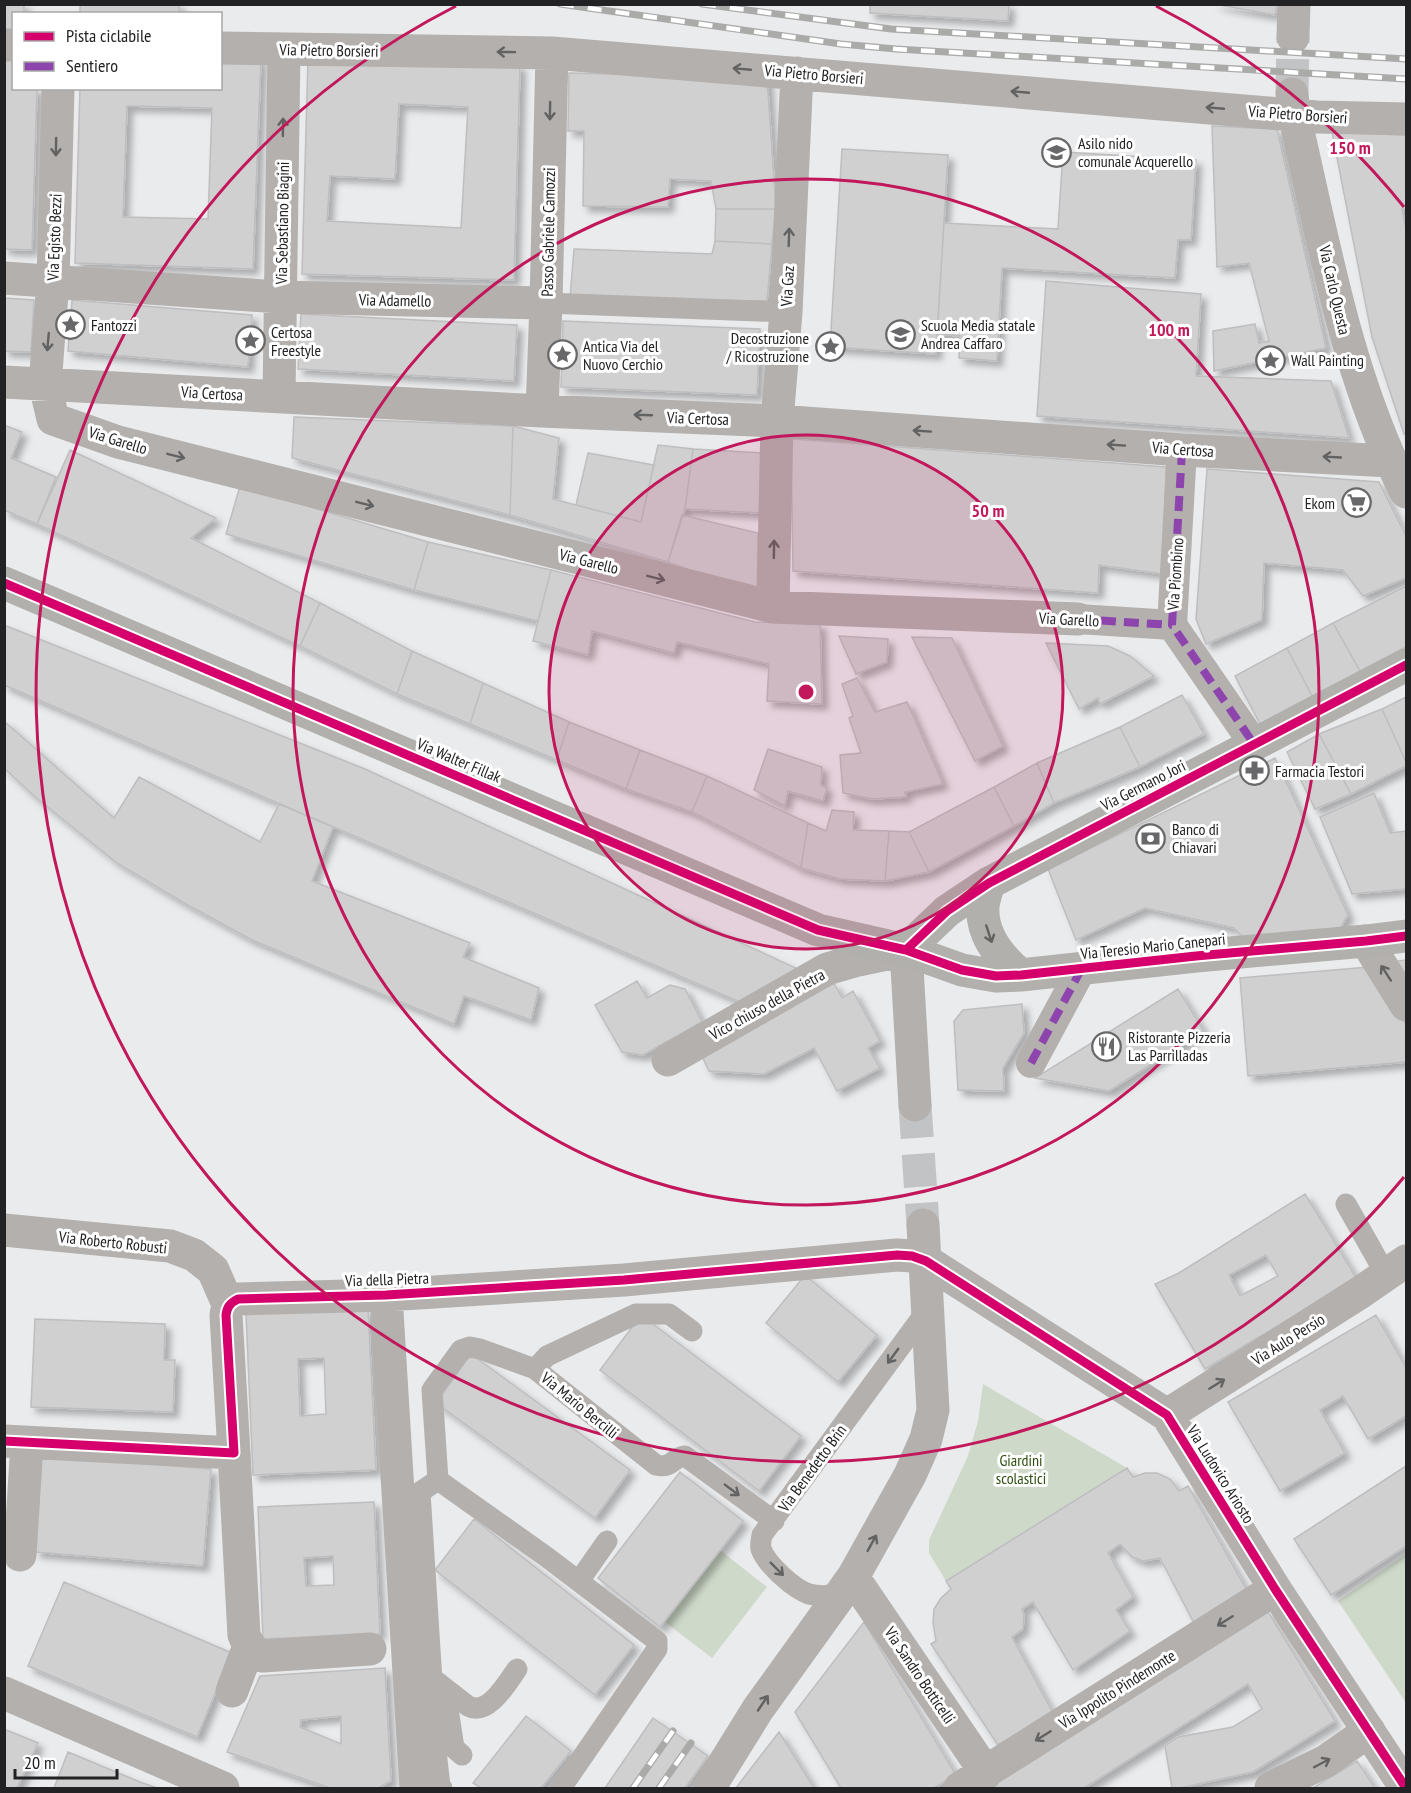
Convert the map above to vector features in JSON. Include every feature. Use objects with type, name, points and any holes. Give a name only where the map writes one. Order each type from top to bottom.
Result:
[{"type":"main road","name":"Via Walter Fillak","points":[[4,583],[818,930],[906,950]]},
{"type":"main road","name":"Via Germano Jori","points":[[906,950],[947,911],[989,883],[1407,665]]},
{"type":"main road","points":[[989,883],[983,906],[993,947],[1004,961],[1021,975]]},
{"type":"main road","name":"Via Teresio Mario Canepari","points":[[906,950],[962,970],[996,976],[1366,942],[1407,936]]},
{"type":"street","points":[[1293,38],[1294,4]]},
{"type":"street","name":"Via Pietro Borsieri","points":[[222,48],[552,53],[796,73],[1293,103],[1317,117],[1407,119]]},
{"type":"street","name":"Via Sebastiano Biagini","points":[[279,396],[284,49]]},
{"type":"street","name":"Passo Gabriele Camozzi","points":[[542,411],[552,53]]},
{"type":"street","name":"Via Gaz","points":[[772,608],[777,421],[786,312],[796,73]]},
{"type":"street","name":"Via Egisto Bezzi","points":[[45,385],[53,281],[58,90]]},
{"type":"street","name":"Via Carlo Questa","points":[[1293,103],[1348,344],[1395,455],[1407,492]]},
{"type":"street","name":"Via Adamello","points":[[4,278],[280,297],[546,303]]},
{"type":"street","name":"Via Certosa","points":[[4,382],[542,411],[777,421],[1182,450],[1395,455]]},
{"type":"street","name":"Via Garello","points":[[45,385],[53,419],[118,442],[772,608],[1078,619],[1172,625]]},
{"type":"street","name":"Via Piombino","points":[[1182,450],[1172,625],[1254,744]]},
{"type":"street","points":[[1366,942],[1407,1005]]},
{"type":"street","points":[[906,950],[915,1106]]},
{"type":"street","name":"Vico chiuso della Pietra","points":[[668,1060],[827,969],[906,950]]},
{"type":"street","name":"Via Teresio Mario Canepari","points":[[1031,1063],[1082,968]]},
{"type":"street","points":[[709,1788],[758,1709],[848,1585],[910,1475],[926,1439],[933,1410],[926,1261],[922,1225]]},
{"type":"street","name":"Via Roberto Robusti","points":[[4,1230],[170,1246],[194,1256],[213,1270],[228,1302],[231,1302]]},
{"type":"street","name":"Via della Pietra","points":[[231,1302],[238,1299],[386,1295],[624,1280],[897,1255],[912,1256],[926,1261]]},
{"type":"street","name":"Via Ludovico Ariosto","points":[[926,1261],[1167,1415],[1275,1589],[1406,1788]]},
{"type":"street","name":"Via Aulo Persio","points":[[1167,1415],[1361,1293],[1396,1268]]},
{"type":"street","points":[[386,1295],[409,1492],[416,1788]]},
{"type":"street","points":[[231,1302],[226,1315],[244,1635],[254,1653],[263,1656],[370,1649]]},
{"type":"street","points":[[20,1555],[16,1442],[234,1453]]},
{"type":"street","name":"Via Sandro Botticelli","points":[[848,1585],[973,1780]]},
{"type":"street","name":"Via Ippolito Pindemonte","points":[[973,1780],[1275,1589]]},
{"type":"street","points":[[232,1691],[249,1646]]},
{"type":"street","points":[[4,1693],[223,1788]]},
{"type":"street","points":[[1271,1788],[1326,1761],[1369,1731]]},
{"type":"lane","name":"Via Adamello","points":[[546,303],[786,312]]},
{"type":"lane","points":[[1346,1204],[1396,1268]]},
{"type":"lane","name":"Via Benedetto Brin","points":[[848,1585],[828,1596],[810,1594],[801,1590],[776,1570],[761,1550],[760,1542],[762,1536],[928,1309]]},
{"type":"lane","points":[[535,1369],[547,1356],[636,1314],[669,1314],[692,1331]]},
{"type":"lane","name":"Via Mario Bercilli","points":[[438,1480],[432,1390],[461,1350],[470,1347],[535,1369],[656,1465],[670,1466],[680,1456],[690,1458],[774,1521]]},
{"type":"lane","points":[[442,1788],[437,1766],[432,1678],[409,1492],[438,1480],[579,1581],[657,1641],[657,1649],[561,1788]]},
{"type":"lane","points":[[579,1581],[607,1541]]},
{"type":"lane","points":[[432,1678],[473,1709],[492,1701],[517,1669]]},
{"type":"lane","points":[[432,1678],[449,1715],[454,1748],[462,1755]]},
{"type":"green space","name":"Giardini scolastici","points":[[983,1384],[1127,1468],[946,1581],[929,1553],[929,1540],[968,1456],[978,1421]]},
{"type":"green space","points":[[720,1550],[767,1587],[712,1658],[665,1622]]},
{"type":"green space","points":[[1406,1554],[1406,1703],[1338,1601]]},
{"type":"building","points":[[4,4],[24,4],[24,12],[12,12],[12,36],[4,37]]},
{"type":"building","points":[[80,4],[179,4],[179,12],[80,12]]},
{"type":"building","points":[[870,4],[1009,4],[1008,21],[870,13]]},
{"type":"building","points":[[1214,4],[1277,4],[1275,15]]},
{"type":"building","points":[[4,52],[12,52],[12,90],[37,90],[32,250],[4,249]]},
{"type":"building","points":[[222,57],[261,58],[253,269],[75,263],[80,90],[222,90]],"holes":[[[127,106],[212,108],[208,219],[123,217]]]},
{"type":"building","points":[[308,59],[520,65],[514,280],[302,274]],"holes":[[[399,104],[468,107],[461,228],[327,221],[330,176],[395,179]]]},
{"type":"building","points":[[569,73],[767,77],[776,209],[716,209],[711,181],[670,179],[668,207],[583,206],[584,131],[568,131]]},
{"type":"building","points":[[1212,126],[1277,129],[1326,348],[1214,371],[1213,331],[1255,324],[1259,343],[1269,341],[1249,263],[1217,267]]},
{"type":"building","points":[[1332,132],[1406,135],[1406,209],[1402,209],[1406,229],[1406,434],[1404,434],[1372,337]]},
{"type":"building","points":[[842,149],[948,155],[936,354],[830,347]]},
{"type":"building","points":[[1063,152],[1196,160],[1191,240],[1178,240],[1175,278],[1002,268],[997,361],[959,358],[960,336],[937,334],[944,223],[1058,229]]},
{"type":"building","points":[[716,209],[776,209],[772,244],[715,241]]},
{"type":"building","points":[[715,241],[772,244],[767,301],[570,298],[574,249],[712,254]]},
{"type":"building","points":[[1046,281],[1201,294],[1196,376],[1331,381],[1349,438],[1037,416]]},
{"type":"building","points":[[4,298],[34,300],[31,352],[4,351]]},
{"type":"building","points":[[72,300],[252,315],[248,367],[68,351]]},
{"type":"building","points":[[301,314],[517,325],[514,381],[298,369]]},
{"type":"building","points":[[563,321],[760,329],[757,395],[561,387]]},
{"type":"building","points":[[294,417],[513,426],[510,515],[292,458]]},
{"type":"building","points":[[4,425],[22,432],[11,458],[56,477],[37,524],[4,510]]},
{"type":"building","points":[[513,426],[559,438],[553,499],[641,522],[658,445],[693,449],[685,509],[668,562],[510,515]]},
{"type":"building","points":[[791,439],[1166,467],[1163,574],[1099,565],[1098,593],[793,571]]},
{"type":"building","points":[[693,449],[763,453],[762,513],[685,509]]},
{"type":"building","points":[[70,450],[216,518],[191,538],[320,603],[300,646],[37,524]]},
{"type":"building","points":[[588,453],[654,465],[641,522],[576,505]]},
{"type":"building","points":[[1207,469],[1379,482],[1406,536],[1406,578],[1363,596],[1343,570],[1264,563],[1262,620],[1206,644],[1196,619]]},
{"type":"building","points":[[240,486],[428,542],[414,590],[226,534]]},
{"type":"building","points":[[682,515],[758,533],[757,594],[668,562]]},
{"type":"building","points":[[428,542],[551,570],[538,621],[414,590]]},
{"type":"building","points":[[551,570],[755,622],[820,624],[822,704],[767,701],[769,664],[677,642],[674,653],[592,631],[588,655],[533,641]]},
{"type":"building","points":[[1406,586],[1406,647],[1360,671],[1333,623]]},
{"type":"building","points":[[320,603],[412,651],[397,694],[300,646]]},
{"type":"building","points":[[1333,623],[1360,671],[1312,696],[1287,648]]},
{"type":"building","points":[[4,625],[365,769],[800,970],[740,1002],[4,685]]},
{"type":"building","points":[[839,636],[888,639],[887,662],[856,674]]},
{"type":"building","points":[[912,637],[952,638],[1003,746],[975,761]]},
{"type":"building","points":[[1046,643],[1108,646],[1130,656],[1154,676],[1100,704],[1098,698],[1079,709]]},
{"type":"building","points":[[1287,648],[1312,696],[1260,724],[1235,676]]},
{"type":"building","points":[[412,651],[483,683],[470,724],[397,694]]},
{"type":"building","points":[[857,678],[875,712],[907,702],[943,784],[905,792],[906,797],[872,799],[843,793],[840,755],[861,753],[849,718],[853,716],[842,684]]},
{"type":"building","points":[[483,683],[569,722],[557,760],[470,724]]},
{"type":"building","points":[[1182,695],[1204,734],[1140,767],[1120,727]]},
{"type":"building","points":[[1406,697],[1406,762],[1382,709]]},
{"type":"building","points":[[1382,709],[1406,766],[1351,794],[1319,734]]},
{"type":"building","points":[[4,721],[114,818],[139,777],[260,842],[279,804],[333,827],[312,881],[470,943],[463,957],[539,988],[531,1020],[464,996],[454,1024],[252,940],[184,903],[117,863],[34,796],[4,768]]},
{"type":"building","points":[[569,722],[640,750],[626,789],[557,760]]},
{"type":"building","points":[[1120,727],[1140,767],[1054,803],[1037,763]]},
{"type":"building","points":[[1319,734],[1351,794],[1315,809],[1287,752]]},
{"type":"building","points":[[768,749],[822,767],[821,785],[827,788],[823,801],[788,791],[785,806],[754,790]]},
{"type":"building","points":[[640,750],[707,776],[692,812],[626,789]]},
{"type":"building","points":[[1275,758],[1348,915],[1336,935],[1252,947],[1234,928],[1145,908],[1076,940],[1048,869]]},
{"type":"building","points":[[1037,763],[1054,803],[1014,826],[994,787]]},
{"type":"building","points":[[707,776],[808,823],[801,868],[692,812]]},
{"type":"building","points":[[994,787],[1014,826],[929,872],[909,832]]},
{"type":"building","points":[[1374,793],[1390,833],[1406,831],[1406,889],[1352,894],[1320,817]]},
{"type":"building","points":[[832,810],[854,812],[853,830],[889,831],[885,881],[840,879],[801,868],[808,823],[826,831]]},
{"type":"building","points":[[889,831],[909,832],[929,872],[885,881]]},
{"type":"building","points":[[1406,960],[1406,994],[1387,962]]},
{"type":"building","points":[[1369,967],[1406,1024],[1406,1062],[1248,1076],[1240,978]]},
{"type":"building","points":[[637,981],[647,998],[670,985],[685,989],[702,1022],[643,1055],[622,1052],[595,1005]]},
{"type":"building","points":[[834,983],[842,998],[853,991],[880,1041],[868,1048],[880,1068],[837,1091],[814,1048],[764,1074],[709,1071],[701,1054]]},
{"type":"building","points":[[1178,989],[1204,1031],[1109,1091],[1035,1078]]},
{"type":"building","points":[[1022,1004],[1024,1033],[1003,1068],[1004,1091],[958,1090],[954,1021],[963,1010]]},
{"type":"building","points":[[1305,1194],[1357,1279],[1205,1369],[1155,1284],[1179,1273]],"holes":[[[1266,1255],[1278,1276],[1240,1296],[1229,1275]]]},
{"type":"building","points":[[805,1275],[877,1335],[838,1382],[766,1323]]},
{"type":"building","points":[[368,1309],[376,1470],[253,1475],[246,1314]],"holes":[[[324,1358],[326,1414],[300,1416],[298,1359]]]},
{"type":"building","points":[[641,1315],[801,1436],[759,1491],[600,1370]]},
{"type":"building","points":[[1376,1315],[1406,1368],[1406,1416],[1368,1439],[1343,1396],[1320,1410],[1345,1453],[1280,1491],[1228,1402]]},
{"type":"building","points":[[35,1319],[165,1324],[164,1360],[175,1360],[173,1412],[31,1407]]},
{"type":"building","points":[[471,1354],[630,1470],[595,1518],[436,1403]]},
{"type":"building","points":[[42,1455],[211,1469],[203,1566],[35,1552]]},
{"type":"building","points":[[1406,1466],[1406,1546],[1331,1595],[1294,1539]]},
{"type":"building","points":[[1127,1468],[1133,1477],[1145,1473],[1157,1473],[1170,1479],[1179,1491],[1188,1486],[1249,1594],[1196,1627],[1160,1558],[1143,1561],[1132,1557],[1120,1544],[1108,1553],[1133,1597],[1116,1610],[1130,1631],[1073,1670],[1033,1602],[1022,1609],[1023,1629],[1012,1637],[1053,1713],[998,1745],[931,1644],[936,1641],[933,1623],[934,1609],[951,1589],[946,1581]]},
{"type":"building","points":[[680,1472],[743,1521],[660,1627],[598,1578]]},
{"type":"building","points":[[374,1502],[380,1634],[263,1639],[258,1507]],"holes":[[[333,1556],[334,1585],[306,1586],[304,1558]]]},
{"type":"building","points":[[474,1519],[634,1645],[595,1695],[435,1570]]},
{"type":"building","points":[[64,1582],[232,1653],[197,1737],[28,1666]]},
{"type":"building","points":[[1267,1610],[1335,1721],[1253,1772],[1172,1788],[1165,1746],[1178,1737],[1233,1727],[1262,1709],[1248,1684],[1084,1788],[981,1788]]},
{"type":"building","points":[[864,1622],[956,1775],[934,1788],[841,1788],[795,1712]]},
{"type":"building","points":[[385,1668],[391,1781],[378,1788],[330,1788],[227,1752],[260,1676]],"holes":[[[341,1716],[341,1744],[300,1727],[301,1720]]]},
{"type":"building","points":[[526,1716],[571,1751],[541,1788],[481,1788],[473,1783]]},
{"type":"building","points":[[653,1718],[708,1756],[685,1788],[605,1788]]},
{"type":"building","points":[[4,1729],[38,1743],[17,1788],[4,1788]]},
{"type":"building","points":[[779,1732],[814,1788],[736,1788],[755,1763]]},
{"type":"building","points":[[68,1752],[140,1782],[157,1788],[54,1788]]},
{"type":"building","points":[[1357,1761],[1375,1788],[1313,1788]]},
{"type":"tunnel","points":[[1292,92],[1293,37]]},
{"type":"tunnel","points":[[915,1105],[923,1225]]},
{"type":"railway","points":[[560,4],[841,44],[896,49],[1406,79]]},
{"type":"railway","points":[[702,4],[891,29],[1406,59]]},
{"type":"railway","points":[[633,1788],[673,1731]]},
{"type":"railway","points":[[659,1788],[691,1743]]},
{"type":"marked path","points":[[1182,450],[1172,625],[1254,744]]},
{"type":"marked path","points":[[1078,619],[1172,625]]},
{"type":"marked path","points":[[1031,1063],[1082,968]]},
{"type":"cycle path","points":[[4,583],[818,930],[906,950],[962,970],[996,976],[1021,975],[1406,936]]},
{"type":"cycle path","points":[[906,950],[947,911],[989,883],[1406,665]]},
{"type":"cycle path","points":[[4,1441],[234,1453],[226,1315],[229,1306],[238,1299],[386,1295],[624,1280],[897,1255],[912,1256],[926,1261],[1167,1415],[1275,1589],[1406,1788]]},
{"type":"place","name":"Asilo nido comunale Acquerello","points":[[1057,152]]},
{"type":"place","name":"Fantozzi","points":[[70,325]]},
{"type":"place","name":"Scuola Media statale Andrea Caffaro","points":[[900,334]]},
{"type":"place","name":"Certosa Freestyle","points":[[250,341]]},
{"type":"place","name":"Decostruzione / Ricostruzione","points":[[830,347]]},
{"type":"place","name":"Antica Via del Nuovo Cerchio","points":[[562,355]]},
{"type":"place","name":"Wall Painting","points":[[1270,360]]},
{"type":"place","name":"Ekom","points":[[1356,503]]},
{"type":"place","name":"Farmacia Testori","points":[[1254,771]]},
{"type":"place","name":"Banco di Chiavari","points":[[1151,838]]},
{"type":"place","name":"Ristorante Pizzeria Las Parrilladas","points":[[1107,1046]]}]
